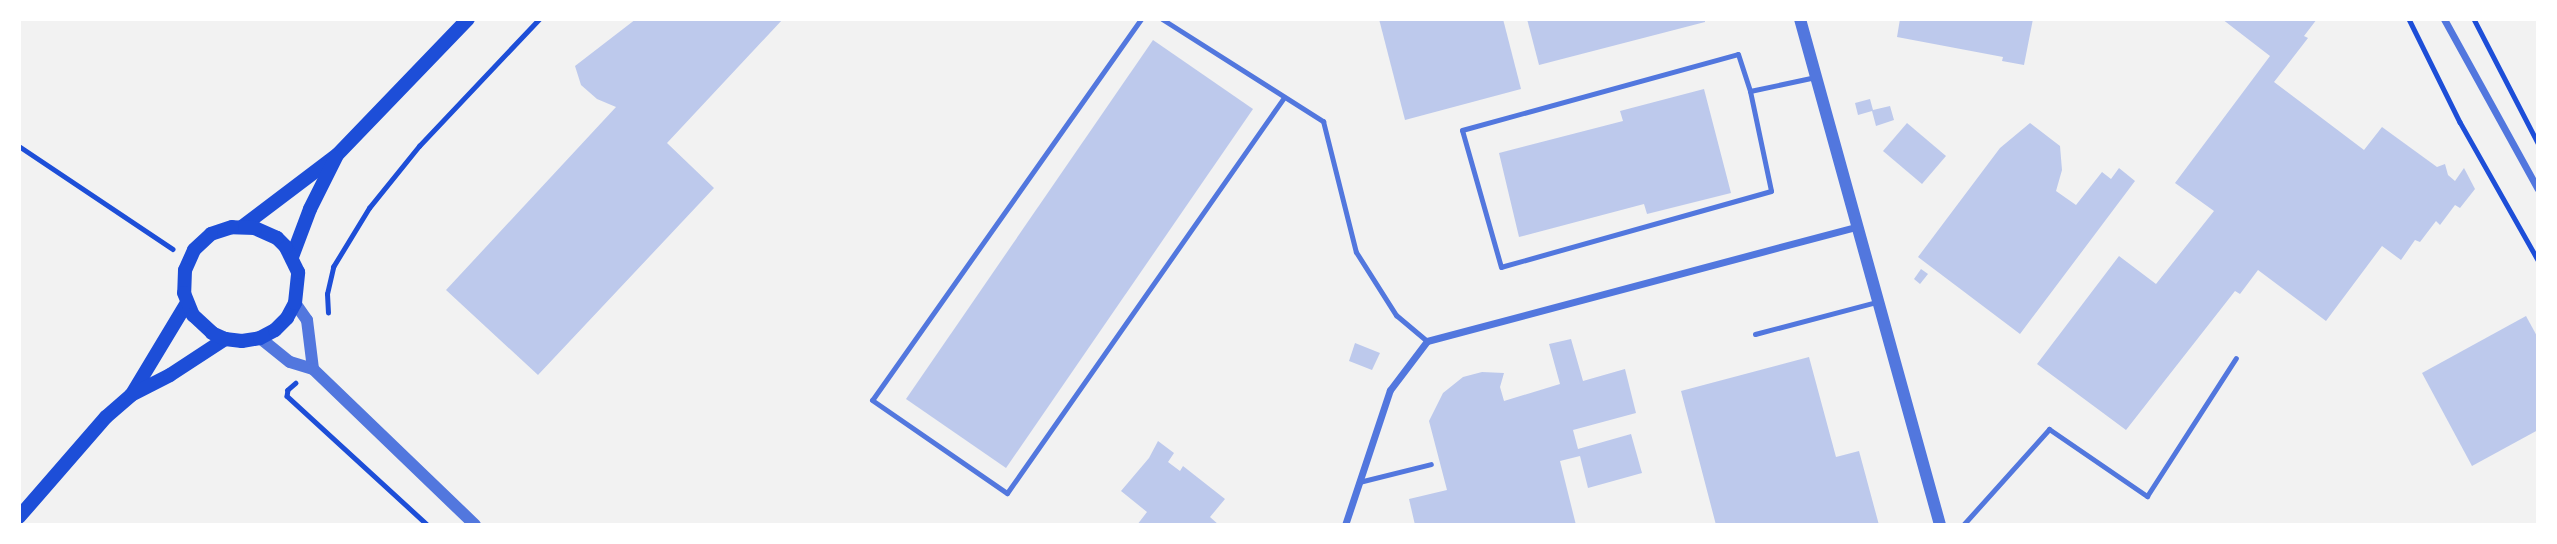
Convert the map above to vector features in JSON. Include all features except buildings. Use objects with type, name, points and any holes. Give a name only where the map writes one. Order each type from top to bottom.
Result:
[{"type":"main road","points":[[243,226],[277,238],[292,257],[298,280],[295,303],[287,318],[275,330],[260,338],[242,341],[225,338],[202,325],[187,303],[184,281],[189,260],[211,234],[243,226],[337,155],[468,19]]},
{"type":"main road","points":[[292,257],[310,209],[337,155]]},
{"type":"main road","points":[[131,396],[187,303]]},
{"type":"main road","points":[[19,517],[106,417],[131,396],[170,375],[225,338]]},
{"type":"street","points":[[1800,19],[1940,525]]},
{"type":"street","points":[[2444,19],[2538,189]]},
{"type":"street","points":[[1345,525],[1390,390],[1427,341],[1859,226]]},
{"type":"street","points":[[295,303],[307,320],[313,369]]},
{"type":"street","points":[[260,338],[290,362],[313,369],[475,525]]},
{"type":"lane","points":[[1141,19],[872,400],[1007,494],[1284,97]]},
{"type":"lane","points":[[1162,19],[1323,121],[1356,252],[1396,315],[1427,341]]},
{"type":"lane","points":[[1738,54],[1750,91],[1771,191],[1501,267],[1462,130],[1738,54]]},
{"type":"lane","points":[[1750,91],[1816,77]]},
{"type":"lane","points":[[1755,334],[1880,302]]},
{"type":"lane","points":[[1963,525],[2049,429],[2147,496],[2236,358]]},
{"type":"lane","points":[[1359,482],[1431,464]]},
{"type":"path","points":[[328,317],[327,293],[333,267],[369,208],[419,146],[539,19]]},
{"type":"path","points":[[2409,19],[2459,122],[2538,260]]},
{"type":"path","points":[[2474,19],[2538,142]]},
{"type":"path","points":[[19,146],[189,260]]},
{"type":"path","points":[[293,385],[287,396],[428,525]]}]
